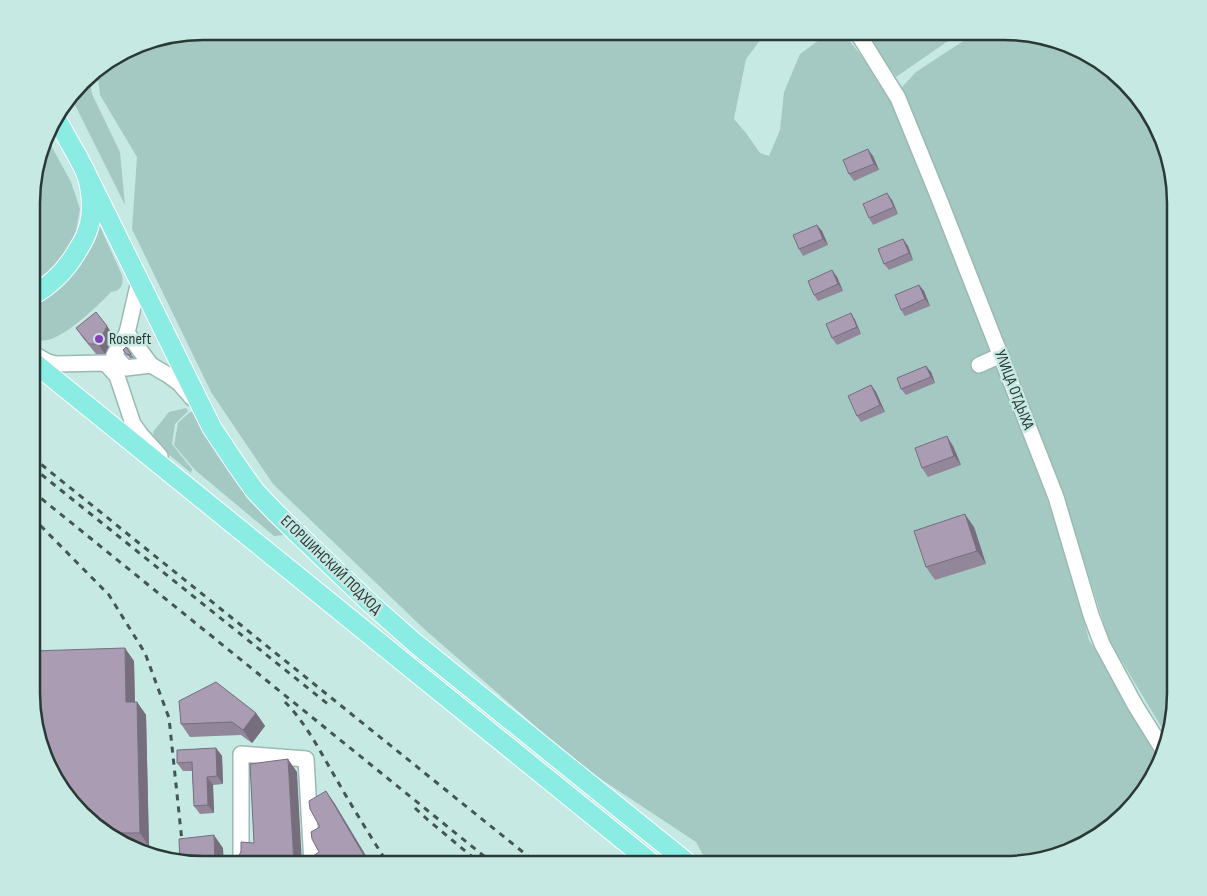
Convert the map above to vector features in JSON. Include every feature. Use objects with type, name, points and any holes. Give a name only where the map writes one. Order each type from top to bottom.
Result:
[{"type":"main road","points":[[40,291],[56,279],[75,254],[87,232],[92,208],[85,171],[60,126]]},
{"type":"main road","name":"ЕГОРШИНСКИЙ ПОДХОД","points":[[85,171],[212,428],[255,491],[314,550],[415,643],[679,856]]},
{"type":"main road","name":"ЕГОРШИНСКИЙ ПОДХОД","points":[[40,367],[643,856]]},
{"type":"street","name":"УЛИЦА ОТДЫХА","points":[[862,40],[898,98],[1001,355],[1056,497],[1091,614],[1102,644],[1158,743]]},
{"type":"street","points":[[139,281],[127,333],[114,355],[126,368],[151,365]]},
{"type":"street","points":[[127,333],[151,365],[168,374],[183,387],[212,428]]},
{"type":"street","points":[[979,365],[1001,355]]},
{"type":"street","points":[[40,358],[55,364],[105,363],[117,376],[133,424],[141,435],[156,452],[223,516]]},
{"type":"street","points":[[241,856],[241,754],[306,758],[312,856]]},
{"type":"shaded area","points":[[193,40],[760,40],[746,59],[734,119],[760,153],[769,156],[780,130],[784,92],[800,54],[819,40],[849,40],[887,90],[998,360],[1070,564],[1089,640],[1157,748],[1145,774],[1119,808],[1103,822],[1076,839],[1056,847],[1025,855],[703,855],[696,842],[581,766],[422,627],[273,484],[211,392],[132,229],[137,157],[100,95],[98,78],[122,62],[151,49],[171,43]]},
{"type":"shaded area","points":[[871,40],[949,40],[896,77]]},
{"type":"shaded area","points":[[965,40],[1014,40],[1036,43],[1066,52],[1103,74],[1127,96],[1150,131],[1158,151],[1167,193],[1167,703],[1163,729],[1109,640],[1063,495],[902,87],[916,72]]},
{"type":"shaded area","points":[[91,85],[92,94],[120,152],[125,205],[74,104]]},
{"type":"shaded area","points":[[51,145],[71,182],[80,209],[74,241],[49,275],[40,278],[40,203],[41,182]]},
{"type":"shaded area","points":[[98,222],[122,275],[123,282],[121,287],[111,292],[64,333],[48,340],[40,341],[40,293]]},
{"type":"shaded area","points":[[186,408],[188,411],[175,424],[172,444],[192,469],[191,473],[155,443],[153,432],[169,412]]},
{"type":"shaded area","points":[[190,412],[194,412],[281,525],[284,535],[274,536],[195,470],[174,445],[178,423]]},
{"type":"building","points":[[868,149],[874,164],[849,174],[843,160]]},
{"type":"building","points":[[887,193],[894,207],[869,218],[863,204]]},
{"type":"building","points":[[817,225],[823,239],[799,249],[793,235]]},
{"type":"building","points":[[903,239],[909,253],[884,264],[878,249]]},
{"type":"building","points":[[832,270],[838,284],[814,295],[808,281]]},
{"type":"building","points":[[919,285],[925,299],[901,310],[895,295]]},
{"type":"building","points":[[96,312],[107,326],[98,344],[89,344],[76,328]]},
{"type":"building","points":[[851,313],[857,327],[832,338],[826,324]]},
{"type":"building","points":[[126,347],[131,354],[127,355],[123,350]]},
{"type":"building","points":[[926,366],[931,377],[901,389],[897,378]]},
{"type":"building","points":[[871,385],[880,405],[857,416],[848,396]]},
{"type":"building","points":[[947,436],[954,456],[922,468],[915,448]]},
{"type":"building","points":[[965,514],[977,551],[926,567],[914,531]]},
{"type":"building","points":[[125,648],[126,702],[137,702],[140,833],[120,833],[104,822],[80,800],[62,774],[52,755],[43,725],[40,703],[40,651]]},
{"type":"building","points":[[216,682],[256,713],[243,730],[232,722],[181,724],[179,701]]},
{"type":"building","points":[[216,748],[217,776],[207,777],[208,805],[194,806],[192,762],[177,763],[177,750]]},
{"type":"building","points":[[288,759],[294,856],[239,856],[241,842],[254,843],[250,764]]},
{"type":"building","points":[[326,791],[364,856],[313,856],[319,852],[312,839],[311,832],[320,827],[310,809],[309,801]]},
{"type":"building","points":[[214,835],[215,856],[180,854],[179,839]]},
{"type":"railway","points":[[40,463],[528,856]]},
{"type":"railway","points":[[40,473],[329,705]]},
{"type":"railway","points":[[40,497],[484,856]]},
{"type":"railway","points":[[40,525],[109,595],[145,653],[169,718],[183,851]]},
{"type":"railway","points":[[285,702],[314,740],[383,856]]},
{"type":"railway","points":[[415,808],[471,856]]},
{"type":"place","name":"Rosneft","points":[[99,339]]}]
